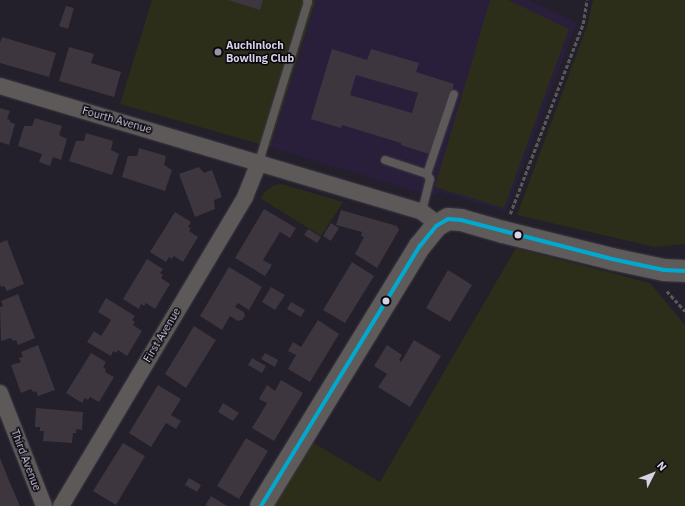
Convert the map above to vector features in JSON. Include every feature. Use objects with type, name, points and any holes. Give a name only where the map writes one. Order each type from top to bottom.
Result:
[{"type":"street","name":"Fourth Avenue","points":[[0,86],[259,162],[429,219]]},
{"type":"street","name":"First Avenue","points":[[60,506],[245,197],[259,162]]},
{"type":"street","points":[[261,506],[420,246],[429,219],[461,220],[503,232],[664,270],[685,272]]},
{"type":"street","name":"Third Avenue","points":[[0,392],[44,506]]},
{"type":"lane","points":[[259,162],[308,2],[307,0]]},
{"type":"lane","points":[[427,174],[454,94]]},
{"type":"lane","points":[[385,160],[427,174],[430,179],[429,219]]},
{"type":"path","points":[[503,232],[583,24],[587,0]]},
{"type":"shaded area","points":[[316,0],[528,0],[577,22],[506,212],[440,192],[431,196],[270,147]]},
{"type":"green space","name":"Auchinloch Bowling Club","points":[[152,0],[316,0],[270,147],[120,104]]},
{"type":"green space","points":[[490,0],[508,0],[569,29],[504,208],[435,187]]},
{"type":"green space","points":[[593,0],[685,0],[685,244],[655,247],[517,215],[587,26]]},
{"type":"green space","points":[[282,184],[343,202],[321,236],[260,198],[267,190],[275,185]]},
{"type":"green space","points":[[516,248],[650,283],[685,325],[685,506],[274,506],[312,442],[380,482]]},
{"type":"building","points":[[228,0],[263,0],[260,10]]},
{"type":"building","points":[[66,6],[74,8],[68,29],[59,26]]},
{"type":"building","points":[[2,37],[56,53],[49,77],[0,63],[0,43]]},
{"type":"building","points":[[69,47],[94,54],[91,63],[121,72],[114,97],[59,81]]},
{"type":"building","points":[[332,49],[367,60],[371,49],[419,63],[416,72],[454,84],[432,155],[401,145],[401,143],[342,125],[341,128],[311,119]],"holes":[[[356,75],[418,93],[412,113],[350,95]]]},
{"type":"building","points":[[0,108],[10,111],[7,119],[15,124],[9,145],[0,142]]},
{"type":"building","points":[[35,118],[62,126],[59,135],[67,139],[61,160],[53,157],[50,166],[39,162],[42,154],[18,146],[24,126],[32,126]]},
{"type":"building","points":[[86,133],[113,141],[111,150],[119,154],[112,175],[69,161],[76,141],[84,141]]},
{"type":"building","points":[[139,148],[166,156],[164,165],[172,170],[165,191],[122,177],[128,156],[137,156]]},
{"type":"building","points":[[199,167],[204,173],[212,170],[222,197],[214,200],[215,209],[195,217],[179,174]]},
{"type":"building","points":[[264,209],[296,228],[290,238],[280,232],[263,260],[272,265],[265,276],[235,258]]},
{"type":"building","points":[[341,210],[397,226],[399,230],[377,268],[355,254],[364,237],[361,236],[362,232],[336,225]]},
{"type":"building","points":[[175,212],[191,222],[188,227],[191,228],[189,231],[198,237],[183,262],[174,256],[172,259],[169,257],[166,262],[150,252]]},
{"type":"building","points":[[331,223],[339,228],[331,241],[323,236]]},
{"type":"building","points":[[308,229],[321,237],[317,243],[304,235]]},
{"type":"building","points":[[7,240],[24,284],[7,291],[4,286],[1,287],[0,284],[0,243]]},
{"type":"building","points":[[147,259],[163,269],[160,273],[163,275],[161,278],[170,284],[155,309],[146,303],[144,306],[141,304],[139,309],[123,299]]},
{"type":"building","points":[[352,262],[374,276],[345,323],[323,310]]},
{"type":"building","points":[[229,267],[262,287],[249,310],[238,303],[235,307],[244,312],[245,316],[242,320],[238,321],[230,316],[222,330],[200,316]]},
{"type":"building","points":[[448,270],[472,285],[450,322],[426,308]]},
{"type":"building","points":[[271,287],[285,295],[275,310],[262,302]]},
{"type":"building","points":[[18,294],[35,338],[18,345],[16,340],[13,341],[11,338],[1,341],[0,307],[3,306],[1,301]]},
{"type":"building","points":[[106,298],[135,316],[132,320],[135,322],[133,325],[142,331],[127,356],[118,350],[116,353],[113,351],[111,356],[87,342],[94,331],[101,336],[111,320],[98,312]]},
{"type":"building","points":[[291,302],[305,310],[301,317],[287,309]]},
{"type":"building","points":[[318,320],[339,334],[310,382],[288,369],[296,355],[288,351],[293,342],[301,347]]},
{"type":"building","points":[[194,326],[216,340],[186,388],[165,374]]},
{"type":"building","points":[[414,340],[441,356],[410,407],[378,387],[387,374],[374,366],[387,345],[402,355],[399,360],[401,362]]},
{"type":"building","points":[[38,345],[55,390],[38,396],[36,391],[33,392],[31,389],[21,393],[11,365],[21,362],[19,358],[23,357],[21,352]]},
{"type":"building","points":[[91,353],[106,362],[103,367],[106,369],[105,372],[114,377],[99,402],[90,397],[88,400],[85,398],[82,403],[66,393]]},
{"type":"building","points":[[265,353],[278,360],[275,367],[261,359]]},
{"type":"building","points":[[252,358],[266,366],[262,373],[248,365]]},
{"type":"building","points":[[281,380],[303,393],[274,441],[252,428],[267,403],[259,399],[267,385],[275,391]]},
{"type":"building","points":[[158,385],[181,399],[171,415],[181,421],[176,429],[166,423],[151,447],[129,433]]},
{"type":"building","points":[[223,403],[239,413],[233,421],[218,412]]},
{"type":"building","points":[[36,408],[83,412],[82,430],[76,429],[76,433],[73,433],[72,443],[43,441],[44,431],[40,431],[40,427],[35,427]]},
{"type":"building","points":[[246,438],[268,451],[239,499],[217,486]]},
{"type":"building","points":[[123,443],[145,456],[116,505],[93,491]]},
{"type":"building","points":[[0,458],[10,483],[20,506],[0,506]]},
{"type":"building","points":[[189,478],[201,485],[197,492],[185,485]]},
{"type":"building","points":[[211,496],[227,506],[205,506]]},
{"type":"transit line","points":[[261,506],[420,246],[436,226],[448,219],[461,220],[612,259],[664,270],[685,271]]},
{"type":"place","name":"Auchinloch Bowling Club","points":[[218,52]]}]
